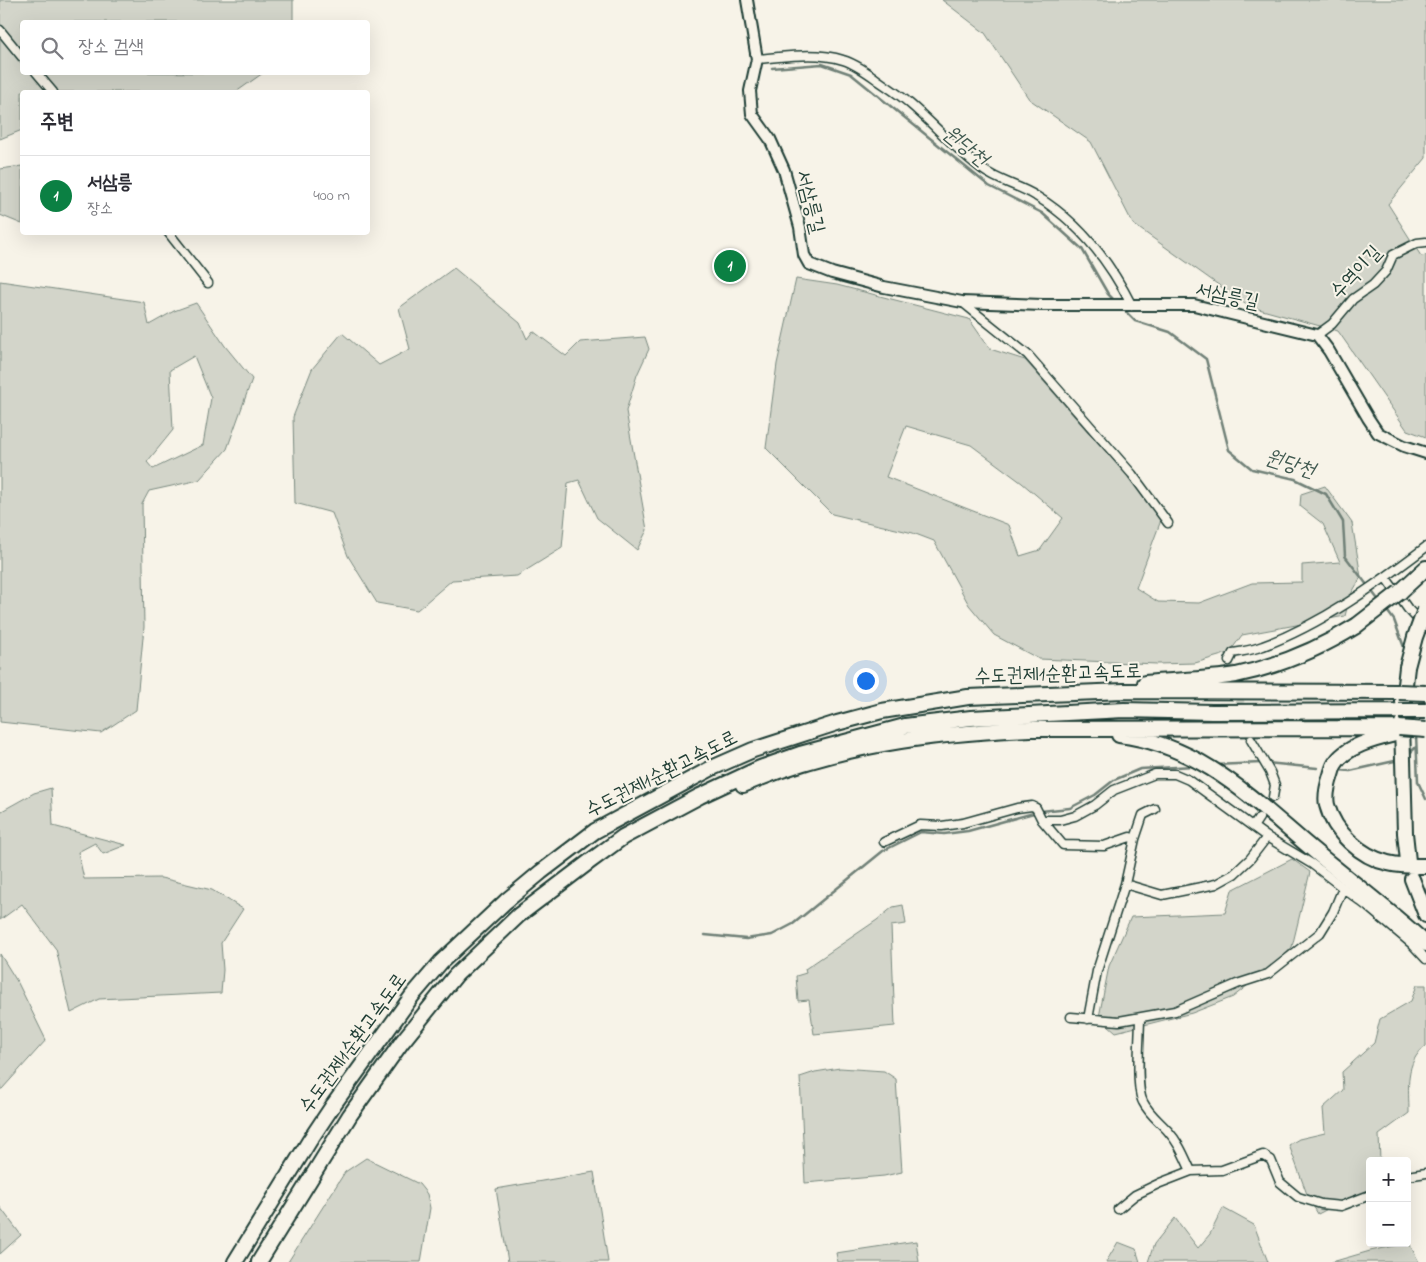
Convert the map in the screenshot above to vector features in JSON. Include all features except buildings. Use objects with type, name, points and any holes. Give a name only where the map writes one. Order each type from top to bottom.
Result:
[{"type":"highway","points":[[1014,695],[1236,675],[1276,664],[1326,643],[1356,626],[1400,592],[1426,568]]},
{"type":"highway","points":[[1408,860],[1405,833],[1402,718],[1407,668],[1425,609]]},
{"type":"highway","name":"수도권제1순환고속도로","points":[[235,1262],[329,1111],[412,996],[441,962],[472,931],[541,872],[594,831],[712,768],[753,750],[882,711],[968,697],[1134,691],[1426,693]]},
{"type":"highway","name":"수도권제1순환고속도로","points":[[259,1262],[350,1115],[402,1042],[456,976],[519,915],[606,849],[662,815],[760,768],[800,754],[905,726],[972,718],[1124,710],[1212,712],[1426,711]]},
{"type":"highway","points":[[606,849],[759,778],[802,763],[861,748],[896,742],[1006,730],[1158,728],[1426,731]]},
{"type":"highway","points":[[1006,730],[1104,733],[1142,739],[1174,748],[1198,760],[1230,782],[1426,944]]},
{"type":"highway","points":[[1399,730],[1366,742],[1348,752],[1335,764],[1328,785],[1327,804],[1335,823],[1364,854],[1387,863],[1426,866]]},
{"type":"highway","points":[[1412,879],[1426,915]]},
{"type":"street","name":"서삼릉길","points":[[747,0],[757,60],[750,91],[752,114],[770,139],[784,170],[800,227],[804,255],[809,264],[832,273],[884,287],[962,302],[1042,306],[1194,305],[1317,335]]},
{"type":"street","points":[[0,30],[20,54]]},
{"type":"street","points":[[757,60],[795,56],[824,56],[843,60],[860,68],[908,102],[983,170],[1036,195],[1078,228],[1120,284],[1132,306]]},
{"type":"street","points":[[39,75],[51,90]]},
{"type":"street","points":[[170,235],[208,283]]},
{"type":"street","name":"수역이길","points":[[1317,335],[1332,324],[1353,299],[1372,285],[1386,271],[1393,255],[1417,243],[1426,242]]},
{"type":"street","name":"서삼릉길","points":[[962,302],[1028,355],[1132,474],[1168,523]]},
{"type":"street","points":[[1317,335],[1329,351],[1378,433],[1404,446],[1426,453]]},
{"type":"street","points":[[1229,661],[1233,653],[1261,647],[1291,634],[1379,583],[1426,547]]},
{"type":"street","points":[[1386,578],[1408,609],[1426,628]]},
{"type":"street","points":[[1251,740],[1275,784],[1273,797]]},
{"type":"street","points":[[1041,818],[1060,820],[1075,816],[1095,805],[1114,790],[1155,774],[1175,774],[1189,780],[1267,837],[1312,864],[1412,944],[1426,959]]},
{"type":"street","points":[[884,842],[920,825],[942,826],[956,824],[1017,808],[1032,806],[1036,808],[1041,818],[1063,846],[1104,846],[1130,837],[1135,839]]},
{"type":"street","points":[[1088,1019],[1096,971],[1125,884],[1135,839],[1143,814],[1155,809]]},
{"type":"street","points":[[1253,827],[1259,818]]},
{"type":"street","points":[[1125,884],[1162,895],[1216,884],[1234,874],[1250,859],[1267,837]]},
{"type":"street","points":[[1071,1017],[1120,1022],[1175,1012],[1237,984],[1268,974],[1320,933],[1333,912],[1344,888]]},
{"type":"street","points":[[1140,1018],[1140,1084],[1142,1100],[1152,1116],[1180,1146],[1191,1171]]},
{"type":"street","points":[[1118,1209],[1135,1195],[1191,1171],[1222,1170],[1263,1155],[1271,1160],[1280,1182],[1298,1197],[1321,1204],[1341,1206],[1366,1197]]},
{"type":"street","points":[[1411,1175],[1426,1173]]},
{"type":"shaded area","points":[[0,0],[293,0],[293,20],[20,20],[20,75],[260,75],[239,90],[20,90],[20,131],[0,139]]},
{"type":"shaded area","points":[[942,0],[1426,0],[1426,158],[1388,204],[1421,256],[1426,255],[1426,437],[1407,430],[1338,331],[1248,306],[1133,224],[1091,142],[1029,99],[985,33]]},
{"type":"shaded area","points":[[20,166],[20,223],[0,215],[0,169]]},
{"type":"shaded area","points":[[454,268],[520,323],[527,339],[533,331],[566,356],[580,342],[645,337],[649,349],[637,375],[626,411],[647,530],[637,550],[597,518],[579,480],[568,483],[562,548],[517,576],[452,580],[417,610],[377,603],[348,556],[332,513],[295,503],[293,417],[312,369],[342,333],[379,365],[410,349],[399,308]]},
{"type":"shaded area","points":[[796,279],[837,285],[969,319],[990,349],[1025,360],[1095,440],[1164,512],[1136,588],[1158,602],[1199,603],[1252,583],[1302,582],[1302,565],[1340,562],[1323,524],[1300,506],[1301,494],[1325,486],[1352,523],[1361,577],[1350,596],[1345,616],[1242,635],[1229,653],[1195,663],[1157,664],[1039,659],[994,635],[969,605],[934,541],[913,533],[832,514],[766,448],[777,364]],"holes":[[[906,426],[971,445],[1022,483],[1063,518],[1040,550],[1020,556],[1009,525],[886,477]]]},
{"type":"shaded area","points":[[0,281],[144,302],[149,325],[174,311],[196,303],[225,346],[252,379],[227,449],[199,480],[149,491],[142,504],[144,627],[136,710],[101,733],[0,722]],"holes":[[[194,356],[211,398],[203,445],[153,469],[147,462],[173,430],[170,370]]]},
{"type":"shaded area","points":[[51,788],[53,826],[126,845],[103,854],[95,843],[78,852],[84,879],[161,878],[212,890],[243,909],[221,943],[223,970],[221,993],[99,999],[71,1013],[56,949],[22,904],[0,920],[0,812],[34,793]]},
{"type":"shaded area","points":[[1292,859],[1310,872],[1292,947],[1281,959],[1233,997],[1192,1013],[1116,1032],[1099,1017],[1109,966],[1131,917],[1225,913],[1232,890]]},
{"type":"shaded area","points":[[903,905],[906,924],[891,926],[895,1026],[814,1034],[809,1000],[798,1001],[796,976],[806,973],[805,969],[893,907]]},
{"type":"shaded area","points":[[0,954],[18,983],[46,1040],[2,1089],[0,1089]]},
{"type":"shaded area","points":[[1417,985],[1426,985],[1426,1046],[1419,1052],[1411,1068],[1409,1076],[1409,1113],[1379,1135],[1380,1157],[1366,1157],[1366,1192],[1349,1198],[1318,1214],[1308,1197],[1289,1145],[1299,1139],[1325,1133],[1323,1108],[1343,1090],[1342,1072],[1374,1043],[1380,1019],[1411,1001]]},
{"type":"shaded area","points":[[840,1068],[884,1071],[896,1079],[902,1172],[884,1176],[805,1183],[800,1077],[815,1072]]},
{"type":"shaded area","points":[[366,1158],[419,1184],[427,1194],[430,1208],[421,1262],[288,1262],[345,1172]]},
{"type":"shaded area","points":[[594,1172],[608,1262],[508,1262],[496,1189]]},
{"type":"shaded area","points":[[0,1207],[21,1235],[0,1254]]},
{"type":"shaded area","points":[[1223,1208],[1254,1225],[1268,1262],[1148,1262],[1154,1244],[1175,1218],[1198,1248],[1210,1234]]},
{"type":"shaded area","points":[[916,1241],[919,1262],[838,1262],[836,1253]]},
{"type":"shaded area","points":[[1118,1242],[1136,1249],[1140,1262],[1106,1262]]},
{"type":"shaded area","points":[[1390,1247],[1411,1247],[1419,1262],[1332,1262]]},
{"type":"waterway","name":"원당천","points":[[772,68],[822,64],[851,74],[989,186],[1042,213],[1082,249],[1108,294],[1114,300]]},
{"type":"waterway","name":"원당천","points":[[1126,312],[1135,321],[1170,332],[1206,359],[1229,450],[1252,469],[1295,479],[1326,494],[1343,522],[1345,556],[1380,602]]},
{"type":"waterway","name":"원당천","points":[[1385,608],[1394,620],[1405,650]]},
{"type":"waterway","name":"원당천","points":[[1412,677],[1413,689]]},
{"type":"waterway","name":"원당천","points":[[1416,734],[1418,782],[1426,799]]},
{"type":"waterway","points":[[1408,755],[1416,747]]},
{"type":"waterway","points":[[1339,770],[1350,771],[1399,760]]},
{"type":"waterway","points":[[1214,765],[1261,763]]},
{"type":"waterway","points":[[1267,763],[1317,768]]},
{"type":"waterway","points":[[705,935],[746,939],[772,935],[793,924],[883,851],[921,832],[944,834],[968,831],[1041,811],[1070,808],[1095,795],[1114,780],[1140,769],[1194,766]]},
{"type":"tunnel","points":[[1229,661],[1248,730]]},
{"type":"place","name":"서삼릉","points":[[730,266]]}]
